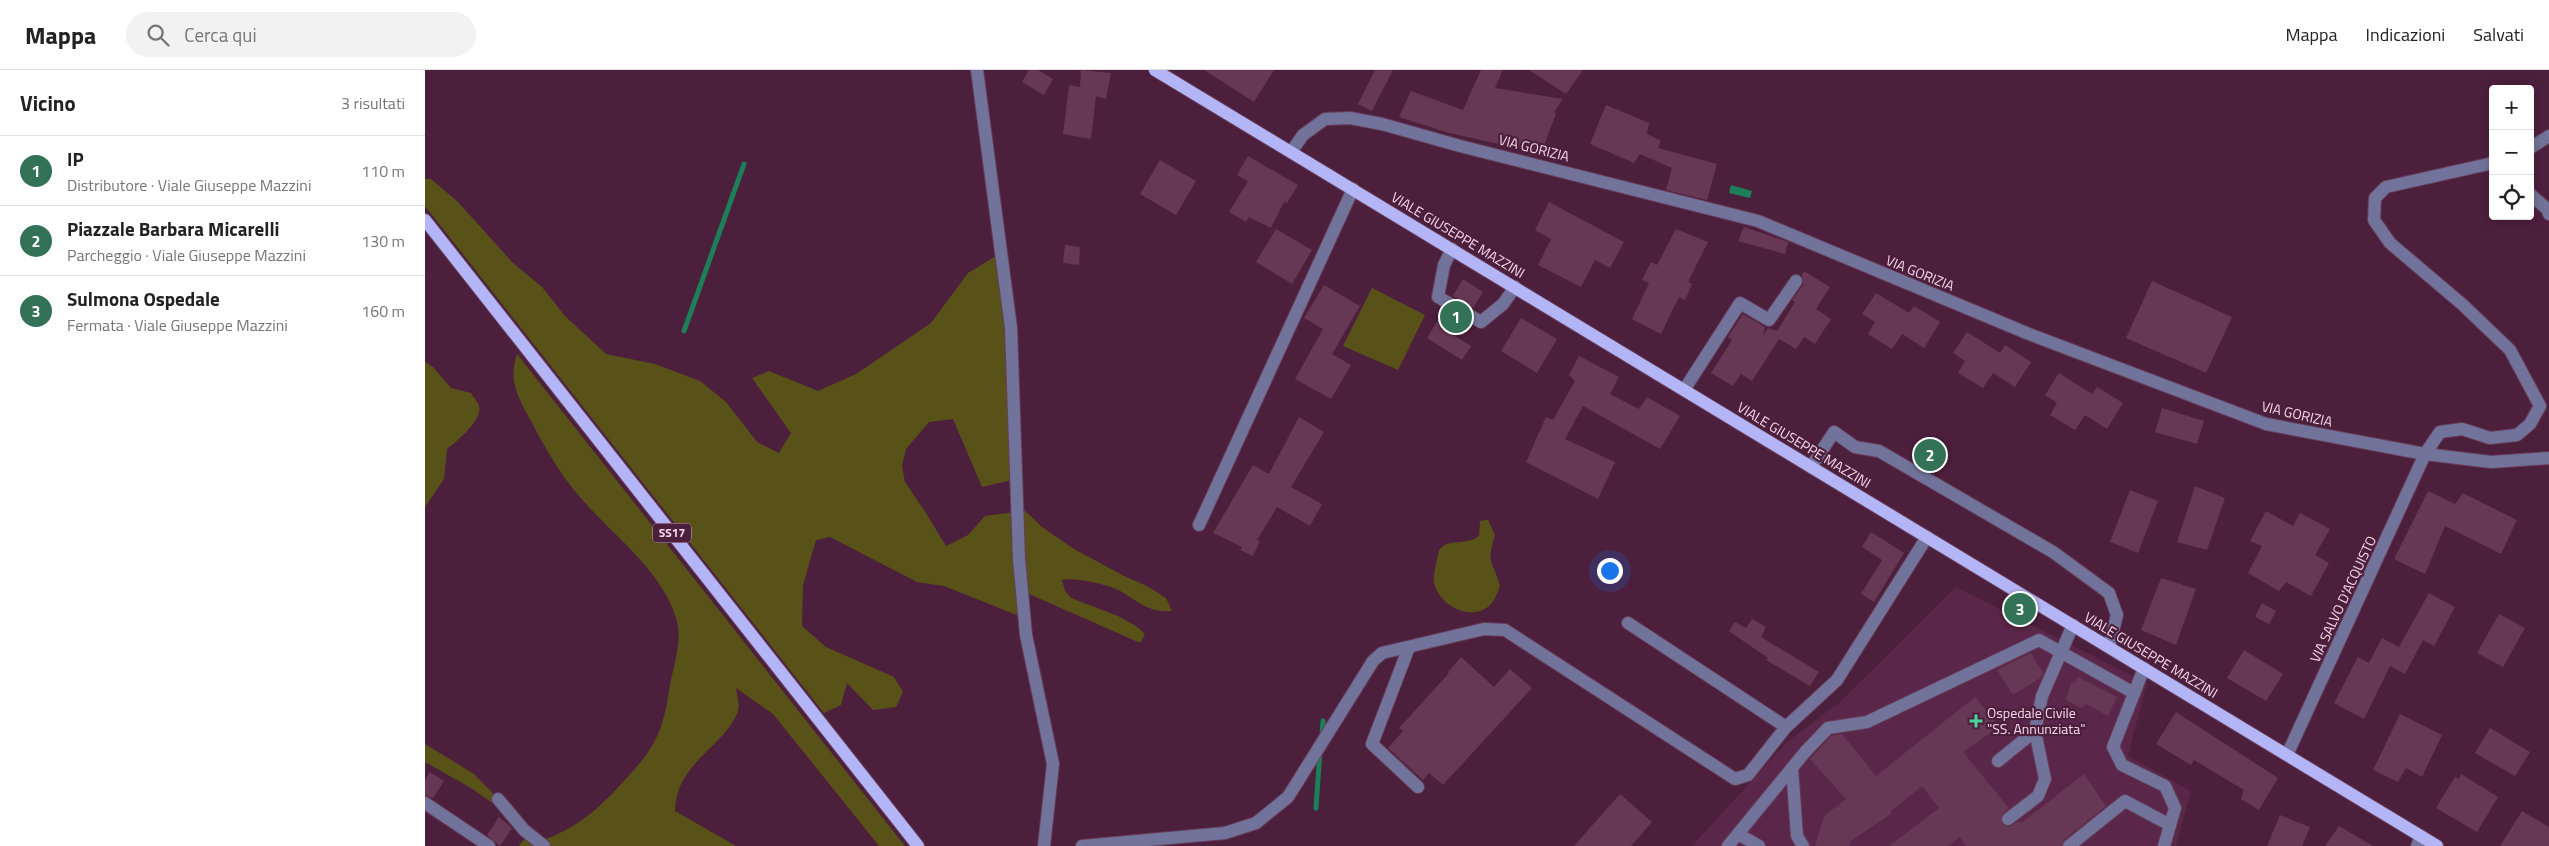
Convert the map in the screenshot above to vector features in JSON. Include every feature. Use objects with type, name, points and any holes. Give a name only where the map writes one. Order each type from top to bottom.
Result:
[{"type":"main road","name":"VIALE GIUSEPPE MAZZINI","points":[[1155,70],[2287,755],[2419,841],[2437,846]]},
{"type":"main road","name":"SS17","points":[[425,220],[918,846]]},
{"type":"street","points":[[977,70],[1011,328],[1019,559],[1026,635],[1053,764],[1044,846]]},
{"type":"street","name":"VIA GORIZIA","points":[[1291,152],[1303,135],[1325,119],[1350,118],[1382,124],[1460,146],[1758,221],[2029,334],[2223,410],[2266,424],[2425,454],[2491,462],[2549,458]]},
{"type":"street","points":[[2534,145],[2549,136]]},
{"type":"street","name":"VIA SALVO D'ACQUISTO","points":[[2287,755],[2425,454],[2440,432],[2462,429],[2490,438],[2517,435],[2530,424],[2539,406],[2529,382],[2511,350],[2463,305],[2390,243],[2374,220],[2375,198],[2386,187],[2489,164]]},
{"type":"street","points":[[1199,525],[1353,189]]},
{"type":"street","points":[[2534,198],[2548,210],[2549,214]]},
{"type":"street","points":[[1452,249],[1444,265],[1438,297],[1481,322],[1503,304],[1515,287]]},
{"type":"street","points":[[1685,390],[1740,303],[1769,320],[1796,280]]},
{"type":"street","points":[[1811,467],[1834,432],[1855,446],[1879,451],[2053,552],[2109,593],[2117,615],[2109,647]]},
{"type":"street","points":[[1082,846],[1217,834],[1256,823],[1288,797],[1373,661],[1382,653],[1484,629],[1505,630],[1735,779],[1748,775],[1786,727],[1837,680],[1927,537]]},
{"type":"street","points":[[1628,623],[1786,727]]},
{"type":"street","points":[[2008,819],[2038,796],[2045,779],[2035,731],[2041,696],[2073,625]]},
{"type":"street","points":[[1728,846],[1792,768],[1828,728],[1867,722],[2039,640],[2134,693]]},
{"type":"street","points":[[1409,647],[1372,744],[1418,787]]},
{"type":"street","points":[[2144,668],[2113,747],[2122,765],[2165,786],[2175,808],[2164,846]]},
{"type":"street","points":[[1997,761],[2035,731]]},
{"type":"street","points":[[1792,768],[1797,836],[1803,846]]},
{"type":"street","points":[[498,799],[524,830],[543,846]]},
{"type":"street","points":[[2069,846],[2125,801],[2170,825]]},
{"type":"street","points":[[425,803],[489,846]]},
{"type":"street","points":[[1738,834],[1759,846]]},
{"type":"shaded area","points":[[425,179],[431,179],[458,202],[513,263],[542,287],[565,316],[606,354],[655,364],[700,381],[726,402],[757,442],[779,453],[791,433],[752,378],[769,371],[818,391],[856,374],[931,323],[968,273],[996,256],[1007,317],[1008,412],[1012,480],[982,487],[953,419],[929,422],[906,449],[902,466],[905,482],[946,546],[968,535],[985,516],[1014,512],[1019,616],[944,586],[917,582],[830,537],[816,540],[803,585],[802,626],[826,647],[894,677],[903,692],[896,707],[873,710],[847,683],[841,705],[824,713],[425,206]]},
{"type":"shaded area","points":[[1731,185],[1752,191],[1750,198],[1729,193]]},
{"type":"shaded area","points":[[1372,288],[1425,315],[1398,370],[1343,346]]},
{"type":"shaded area","points":[[517,354],[905,846],[879,846],[773,714],[736,688],[739,702],[738,711],[731,724],[683,780],[677,794],[675,811],[736,846],[550,846],[543,840],[572,827],[596,809],[639,764],[652,745],[664,717],[679,634],[676,618],[669,600],[659,584],[634,553],[580,497],[547,451],[518,397],[514,381],[514,363]]},
{"type":"shaded area","points":[[425,362],[433,367],[451,388],[471,393],[479,406],[479,412],[468,430],[447,449],[444,479],[425,507]]},
{"type":"shaded area","points":[[1021,507],[1042,527],[1074,549],[1147,586],[1166,598],[1172,611],[1151,609],[1117,589],[1101,584],[1068,579],[1062,580],[1065,591],[1071,598],[1118,616],[1136,626],[1145,634],[1141,642],[1138,642],[1029,594],[1025,582]]},
{"type":"shaded area","points":[[1488,520],[1495,535],[1491,561],[1500,586],[1489,606],[1481,611],[1465,612],[1449,604],[1437,591],[1434,578],[1437,558],[1439,550],[1444,546],[1469,541],[1479,536],[1480,521]]},
{"type":"shaded area","name":"Ospedale Civile \"SS. Annunziata\"","points":[[1956,587],[2147,683],[2128,756],[2191,791],[2176,846],[1692,846],[1787,742],[1841,701]]},
{"type":"shaded area","points":[[425,744],[474,774],[544,846],[519,846],[525,838],[501,809],[471,788],[425,762]]},
{"type":"building","points":[[1029,70],[1038,70],[1053,79],[1044,95],[1022,82]]},
{"type":"building","points":[[1081,70],[1111,73],[1106,99],[1096,96],[1091,139],[1063,134],[1069,85],[1080,87]]},
{"type":"building","points":[[1204,70],[1274,70],[1254,102]]},
{"type":"building","points":[[1375,70],[1393,70],[1372,111],[1358,104]]},
{"type":"building","points":[[1481,70],[1503,70],[1495,88],[1563,99],[1554,112],[1556,114],[1541,153],[1449,133],[1399,117],[1411,91],[1463,110]]},
{"type":"building","points":[[1529,70],[1583,70],[1566,94]]},
{"type":"building","points":[[1606,105],[1649,123],[1647,134],[1661,141],[1658,148],[1717,164],[1707,200],[1666,190],[1672,168],[1640,154],[1634,163],[1590,144]]},
{"type":"building","points":[[1248,156],[1298,185],[1287,203],[1284,202],[1271,228],[1249,217],[1246,222],[1229,212],[1248,181],[1237,175]]},
{"type":"building","points":[[1160,160],[1196,181],[1176,215],[1140,194]]},
{"type":"building","points":[[1549,202],[1624,242],[1610,268],[1595,260],[1581,287],[1538,265],[1551,239],[1535,230]]},
{"type":"building","points":[[1744,227],[1788,242],[1785,254],[1738,241]]},
{"type":"building","points":[[1276,229],[1312,250],[1292,284],[1256,262]]},
{"type":"building","points":[[1676,229],[1708,242],[1688,282],[1692,284],[1685,300],[1679,297],[1661,334],[1632,319],[1649,283],[1642,280],[1651,262],[1657,265]]},
{"type":"building","points":[[1065,245],[1080,247],[1079,265],[1063,263]]},
{"type":"building","points":[[1804,271],[1830,287],[1816,309],[1831,319],[1815,344],[1804,337],[1796,349],[1779,339],[1752,381],[1741,374],[1733,386],[1711,373],[1732,340],[1728,337],[1743,314],[1765,327],[1763,336],[1768,328],[1777,331],[1795,302],[1792,300],[1803,285],[1802,275]]},
{"type":"building","points":[[1463,279],[1483,292],[1473,308],[1453,296]]},
{"type":"building","points":[[2152,281],[2232,317],[2206,373],[2126,338]]},
{"type":"building","points":[[1324,285],[1360,306],[1332,354],[1351,365],[1331,399],[1295,379],[1323,329],[1304,318]]},
{"type":"building","points":[[1876,293],[1909,313],[1914,306],[1940,322],[1924,348],[1902,334],[1892,349],[1868,334],[1875,322],[1862,314]]},
{"type":"building","points":[[1444,310],[1464,322],[1455,336],[1471,346],[1462,360],[1427,338]]},
{"type":"building","points":[[1521,318],[1557,339],[1537,373],[1501,351]]},
{"type":"building","points":[[1967,332],[2000,353],[2005,345],[2031,362],[2015,387],[1993,373],[1983,388],[1958,373],[1965,361],[1953,353]]},
{"type":"building","points":[[1579,356],[1619,377],[1610,394],[1639,409],[1647,397],[1680,416],[1660,449],[1583,406],[1565,439],[1615,462],[1598,499],[1526,462],[1546,417],[1553,420],[1575,381],[1569,375]]},
{"type":"building","points":[[2059,373],[2092,394],[2097,387],[2123,403],[2107,429],[2085,415],[2075,430],[2050,415],[2057,403],[2045,395]]},
{"type":"building","points":[[2162,408],[2204,421],[2197,444],[2155,432]]},
{"type":"building","points":[[1299,417],[1324,432],[1291,487],[1322,504],[1310,526],[1277,507],[1257,540],[1260,541],[1253,556],[1240,550],[1242,547],[1213,533],[1253,465],[1269,474]]},
{"type":"building","points":[[2195,486],[2225,498],[2207,550],[2177,542]]},
{"type":"building","points":[[2130,490],[2158,501],[2138,553],[2110,542]]},
{"type":"building","points":[[2428,491],[2455,504],[2463,493],[2517,520],[2501,554],[2445,526],[2425,574],[2394,559]]},
{"type":"building","points":[[2266,511],[2293,526],[2300,513],[2330,529],[2315,555],[2329,563],[2311,596],[2286,582],[2279,591],[2248,573],[2262,546],[2250,541]]},
{"type":"building","points":[[1871,532],[1904,553],[1874,602],[1861,594],[1882,560],[1862,547]]},
{"type":"building","points":[[2161,578],[2196,589],[2176,645],[2141,630]]},
{"type":"building","points":[[2429,593],[2455,607],[2434,646],[2423,640],[2405,674],[2390,666],[2364,719],[2334,703],[2358,657],[2369,663],[2382,638],[2399,647]]},
{"type":"building","points":[[2262,603],[2276,611],[2269,624],[2255,617]]},
{"type":"building","points":[[2499,614],[2525,628],[2503,667],[2477,653]]},
{"type":"building","points":[[1752,619],[1766,627],[1761,637],[1819,672],[1810,686],[1766,660],[1768,658],[1729,631],[1735,622],[1746,628]]},
{"type":"building","points":[[2244,650],[2283,674],[2266,701],[2227,678]]},
{"type":"building","points":[[2031,653],[2043,673],[2042,677],[2013,695],[1997,670]]},
{"type":"building","points":[[1461,657],[1494,687],[1510,669],[1532,688],[1443,785],[1429,773],[1423,780],[1388,748],[1403,731],[1399,728]]},
{"type":"building","points":[[2078,677],[2117,697],[2108,716],[2086,704],[2081,708],[2066,700],[2071,682],[2074,684]]},
{"type":"building","points":[[1975,697],[1999,727],[1963,752],[2009,808],[2001,815],[2002,824],[2009,827],[2019,821],[2021,823],[2084,774],[2106,806],[2064,840],[2061,846],[1966,846],[1960,837],[1948,846],[1889,846],[1939,808],[1922,786],[1891,811],[1892,813],[1851,841],[1849,846],[1815,846],[1824,816],[1846,799],[1810,759],[1831,736],[1842,734],[1876,776]]},
{"type":"building","points":[[2176,712],[2278,778],[2259,810],[2241,799],[2244,790],[2194,760],[2191,765],[2156,744]]},
{"type":"building","points":[[2400,714],[2442,735],[2422,777],[2406,768],[2398,782],[2373,770]]},
{"type":"building","points":[[2490,728],[2530,752],[2515,776],[2475,753]]},
{"type":"building","points":[[430,772],[444,781],[433,798],[425,795],[425,780]]},
{"type":"building","points":[[2461,774],[2498,797],[2477,832],[2436,808],[2455,777],[2459,779]]},
{"type":"building","points":[[1620,794],[1652,822],[1631,846],[1574,846]]},
{"type":"building","points":[[2522,811],[2549,827],[2549,846],[2500,846]]},
{"type":"building","points":[[2280,815],[2310,827],[2302,846],[2267,846]]},
{"type":"building","points":[[499,817],[512,828],[500,846],[487,835]]},
{"type":"building","points":[[2339,826],[2373,846],[2325,846]]},
{"type":"waterway","points":[[684,331],[744,164]]},
{"type":"waterway","points":[[1322,736],[1323,721]]},
{"type":"waterway","points":[[1316,808],[1320,751]]},
{"type":"place","name":"IP","points":[[1456,317]]},
{"type":"place","name":"Piazzale Barbara Micarelli","points":[[1930,455]]},
{"type":"place","name":"Sulmona Ospedale","points":[[2020,609]]},
{"type":"place","name":"Ospedale Civile \"SS. Annunziata\"","points":[[1976,721]]}]
